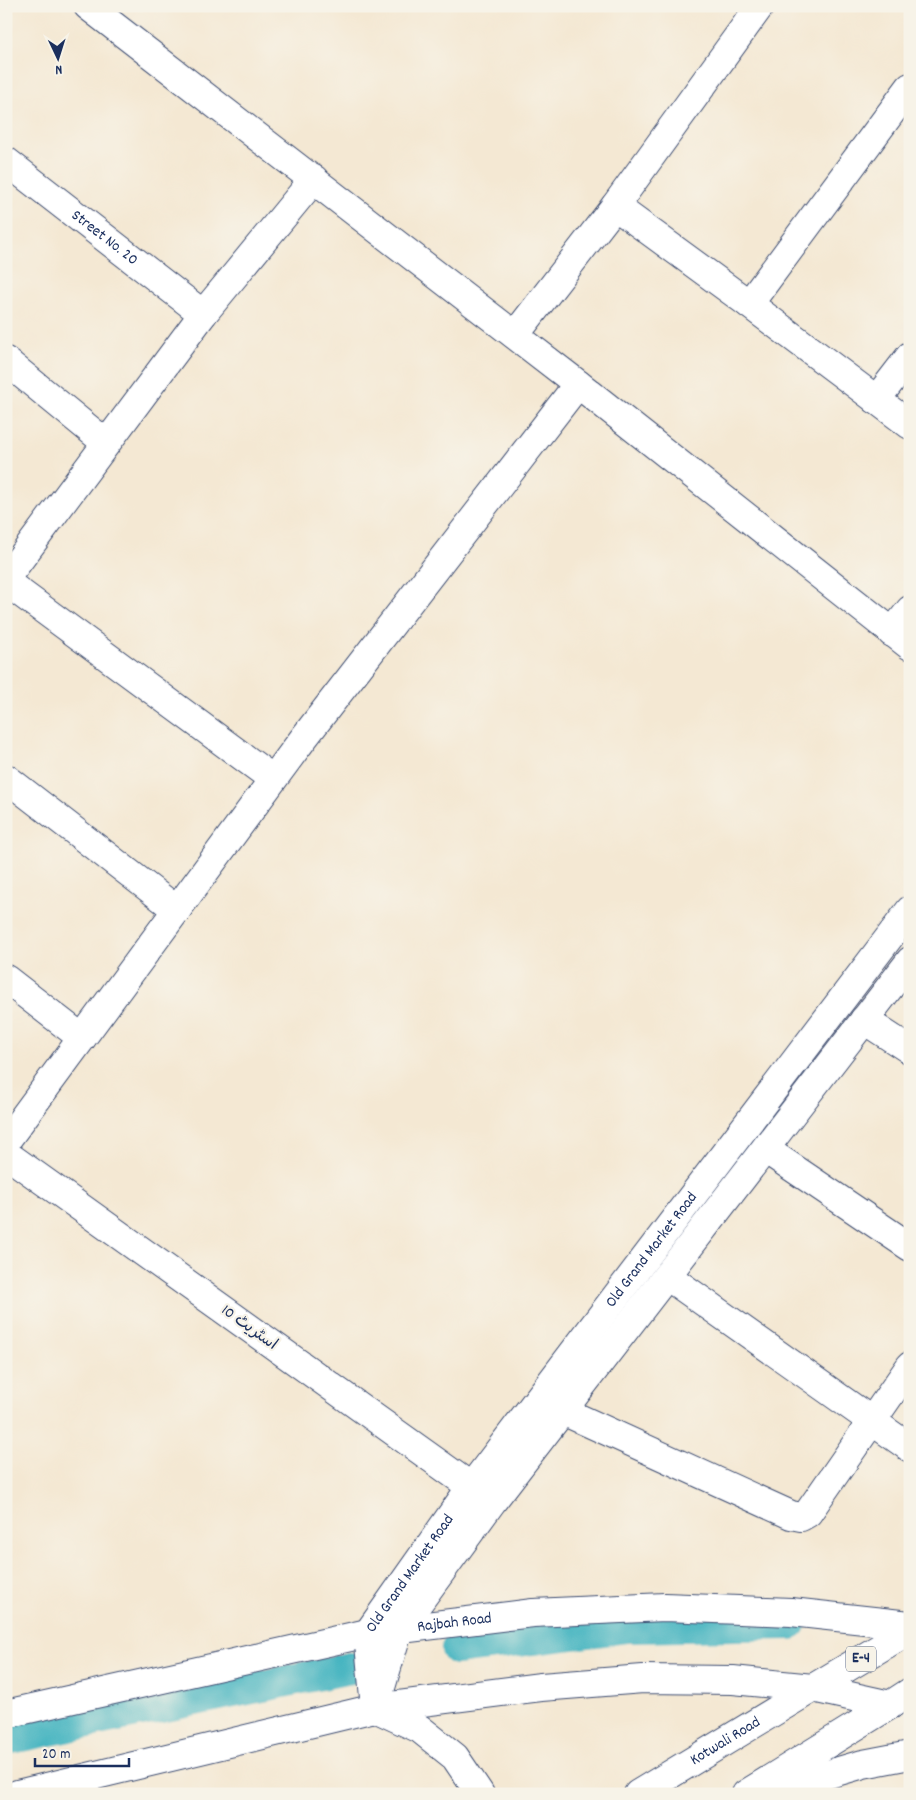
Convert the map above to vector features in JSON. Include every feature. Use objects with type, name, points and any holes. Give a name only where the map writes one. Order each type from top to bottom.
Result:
[{"type":"main road","points":[[515,336],[615,206],[760,6]]},
{"type":"main road","points":[[98,9],[578,384],[901,640],[910,610]]},
{"type":"main road","points":[[749,304],[910,87]]},
{"type":"main road","name":"Street No. 20","points":[[6,161],[203,314]]},
{"type":"main road","points":[[6,578],[203,314],[314,179]]},
{"type":"main road","points":[[615,206],[910,425]]},
{"type":"main road","points":[[876,400],[910,356]]},
{"type":"main road","points":[[6,361],[106,444]]},
{"type":"main road","points":[[6,1141],[274,779],[578,384]]},
{"type":"main road","points":[[6,582],[274,779]]},
{"type":"main road","points":[[6,778],[177,910]]},
{"type":"main road","name":"Old Grand Market Road","points":[[375,1708],[368,1633],[481,1495],[910,910]]},
{"type":"main road","name":"Old Grand Market Road","points":[[375,1708],[398,1631],[481,1495],[563,1410],[910,961]]},
{"type":"main road","points":[[6,979],[82,1038]]},
{"type":"main road","points":[[864,1020],[910,1050]]},
{"type":"main road","points":[[764,1149],[910,1248]]},
{"type":"main road","name":"اسٹریٹ 10","points":[[6,1154],[481,1495]]},
{"type":"main road","points":[[667,1276],[910,1448]]},
{"type":"main road","points":[[563,1410],[791,1516],[802,1517],[808,1513],[870,1420],[910,1366]]},
{"type":"main road","name":"Rajbah Road","points":[[6,1714],[368,1633],[398,1631],[533,1613],[665,1607],[792,1612],[910,1625]]},
{"type":"main road","name":"E-4","points":[[812,1688],[910,1630]]},
{"type":"main road","points":[[17,1794],[375,1708],[541,1687],[643,1679],[734,1680],[900,1698]]},
{"type":"main road","name":"Kotwali Road","points":[[638,1794],[812,1688]]},
{"type":"main road","points":[[746,1794],[900,1698]]},
{"type":"main road","points":[[375,1708],[420,1729],[455,1757],[480,1794]]},
{"type":"main road","points":[[762,1794],[794,1782],[863,1764],[910,1755]]},
{"type":"waterway","points":[[457,1649],[627,1627],[791,1624]]},
{"type":"waterway","points":[[6,1739],[350,1668]]}]
